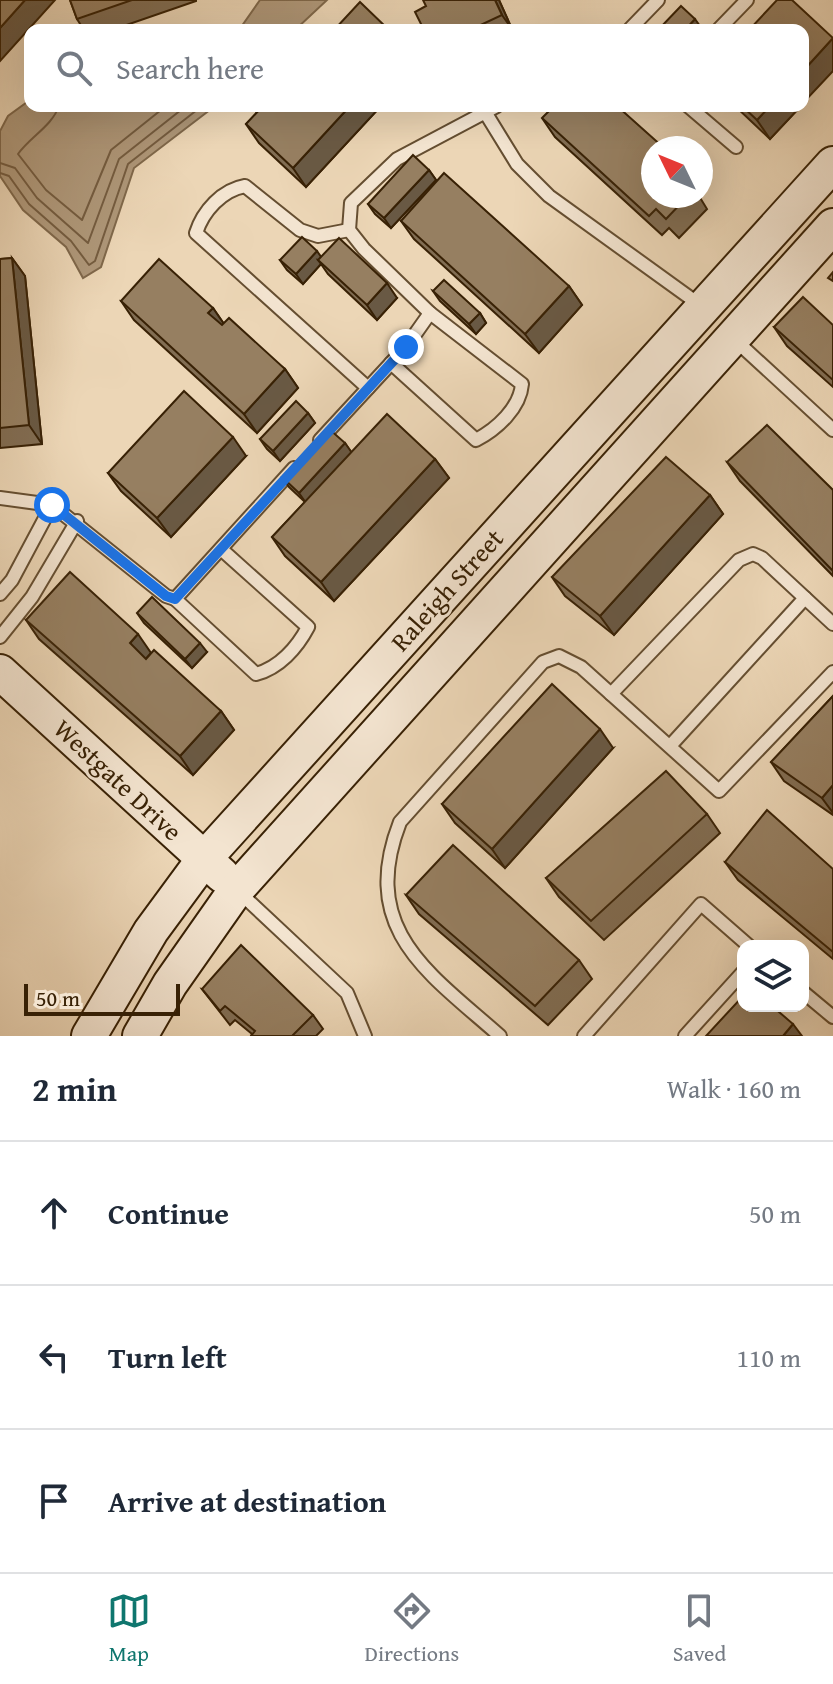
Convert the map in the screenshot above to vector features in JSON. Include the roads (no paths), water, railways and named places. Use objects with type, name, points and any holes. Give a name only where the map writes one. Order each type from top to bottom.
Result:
[{"type":"street","name":"Raleigh Street","points":[[89,1036],[151,931],[204,859],[833,164]]},
{"type":"street","name":"Raleigh Street","points":[[140,1036],[170,984],[236,890],[833,226]]},
{"type":"street","name":"Westgate Drive","points":[[0,672],[236,890]]},
{"type":"lane","points":[[635,24],[658,0]]},
{"type":"lane","points":[[724,24],[747,0]]},
{"type":"lane","points":[[391,363],[476,440],[488,434],[521,399],[522,384],[430,313],[364,249],[349,230],[351,203],[397,159],[485,112],[517,164],[549,196],[703,307]]},
{"type":"lane","points":[[695,112],[736,147]]},
{"type":"lane","points":[[349,230],[318,236],[300,230],[245,186],[230,188],[200,220],[196,233],[368,388]]},
{"type":"lane","points":[[311,450],[391,363],[430,313]]},
{"type":"lane","points":[[732,336],[833,430]]},
{"type":"lane","points":[[175,599],[301,461]]},
{"type":"lane","points":[[0,498],[52,505],[77,521],[166,596],[175,599],[256,674],[271,670],[300,642],[308,627],[221,549]]},
{"type":"lane","points":[[0,594],[12,580],[52,505]]},
{"type":"lane","points":[[0,637],[32,597],[64,537],[77,521]]},
{"type":"lane","points":[[611,694],[739,560],[753,554],[762,558],[833,624]]},
{"type":"lane","points":[[670,746],[805,598]]},
{"type":"lane","points":[[500,1036],[427,971],[404,943],[390,914],[387,872],[391,844],[400,822],[543,662],[559,656],[569,658],[719,791],[833,672]]},
{"type":"lane","points":[[236,890],[347,993],[365,1036]]},
{"type":"lane","points":[[584,1036],[701,904],[742,940]]},
{"type":"lane","points":[[685,1036],[737,979]]},
{"type":"lane","points":[[809,997],[833,1017]]},
{"type":"water","points":[[260,0],[327,0],[301,24],[243,24]]},
{"type":"water","points":[[24,104],[24,112],[207,112],[134,168],[101,267],[83,278],[66,247],[23,210],[0,176],[0,131],[8,116]]}]
